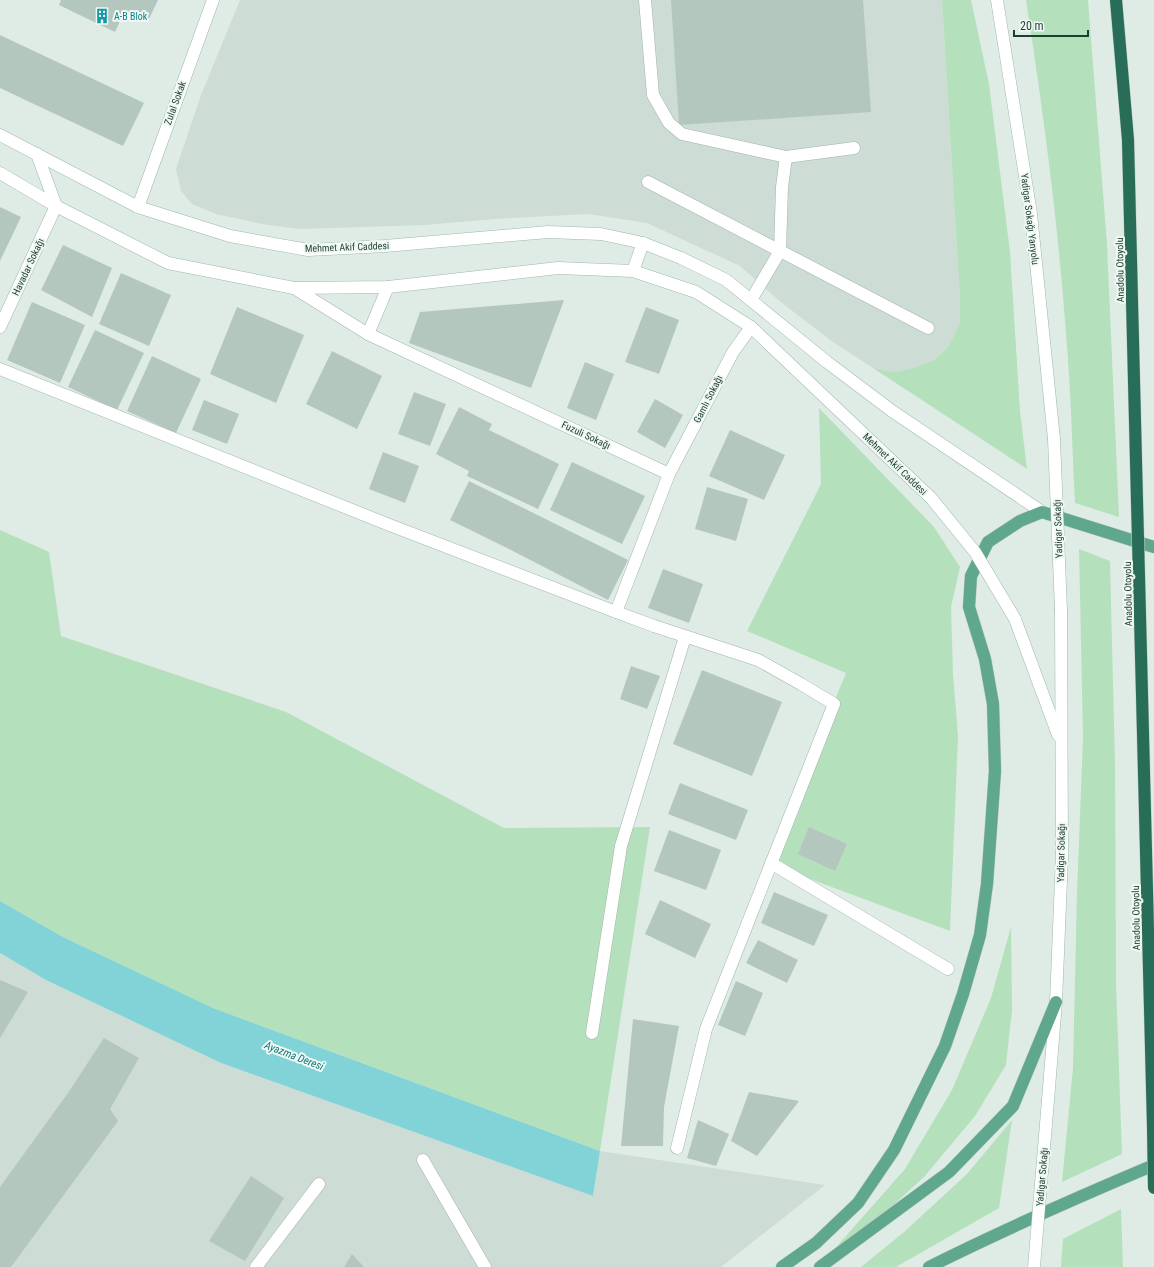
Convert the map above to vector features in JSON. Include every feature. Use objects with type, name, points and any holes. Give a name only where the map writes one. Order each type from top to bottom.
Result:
[{"type":"highway","name":"Anadolu Otoyolu","points":[[1116,0],[1128,140],[1154,1188]]},
{"type":"main road","name":"Zulal Sokak","points":[[138,207],[213,0]]},
{"type":"main road","points":[[645,0],[653,95],[669,123],[682,134],[786,157],[854,148]]},
{"type":"main road","name":"Yadigar Sokağı Yanyolu","points":[[997,0],[1031,214],[1054,438]]},
{"type":"main road","name":"Mehmet Akif Caddesi","points":[[0,136],[138,207],[230,236],[308,250],[385,246],[548,232],[601,234],[643,243],[681,258],[726,280],[892,411],[1042,512],[1154,547]]},
{"type":"main road","points":[[37,154],[56,206]]},
{"type":"main road","points":[[751,300],[780,251],[782,188],[786,157]]},
{"type":"main road","name":"Mehmet Akif Caddesi","points":[[0,173],[56,206],[168,263],[294,288],[388,287],[558,268],[633,271],[696,292],[751,327],[930,498],[975,552],[1015,619],[1061,744]]},
{"type":"main road","points":[[648,182],[928,328]]},
{"type":"main road","name":"Havadar Sokağı","points":[[0,327],[56,206]]},
{"type":"main road","points":[[633,271],[643,243]]},
{"type":"main road","points":[[368,334],[388,287]]},
{"type":"main road","name":"Fuzuli Sokağı","points":[[294,288],[368,334],[669,474]]},
{"type":"main road","name":"Gamlı Sokağı","points":[[669,474],[733,352],[751,327]]},
{"type":"main road","points":[[0,369],[387,524],[616,612],[685,637],[758,660],[834,704],[706,1029],[677,1148]]},
{"type":"main road","name":"Yadigar Sokağı","points":[[1034,1267],[1056,1002],[1062,856],[1061,610],[1054,438]]},
{"type":"main road","points":[[616,612],[669,474]]},
{"type":"main road","points":[[782,1267],[816,1243],[858,1202],[894,1150],[945,1046],[963,994],[980,935],[987,884],[995,771],[993,704],[985,659],[969,607],[971,576],[988,542],[1020,521],[1042,512]]},
{"type":"main road","points":[[592,1033],[621,846],[685,637]]},
{"type":"main road","points":[[771,863],[948,970]]},
{"type":"main road","points":[[820,1267],[949,1172],[1013,1106],[1056,1002]]},
{"type":"main road","points":[[423,1160],[485,1267]]},
{"type":"main road","points":[[929,1267],[1001,1232],[1154,1165]]},
{"type":"main road","points":[[256,1267],[319,1184]]},
{"type":"shaded area","points":[[240,0],[942,0],[960,300],[960,323],[949,346],[934,360],[914,368],[894,372],[873,368],[833,342],[782,303],[740,266],[647,223],[588,214],[495,219],[425,225],[299,229],[262,224],[216,214],[192,204],[181,191],[176,169],[201,95]]},
{"type":"shaded area","points":[[0,953],[46,980],[221,1063],[593,1196],[600,1151],[825,1185],[721,1267],[0,1267]]},
{"type":"green space","points":[[942,0],[971,0],[989,84],[1010,252],[1020,411],[1027,469],[873,368],[894,372],[914,368],[934,360],[949,346],[960,323],[960,300]]},
{"type":"green space","points":[[1026,0],[1088,0],[1107,244],[1119,517],[1075,503],[1069,376],[1059,250],[1044,125]]},
{"type":"green space","points":[[819,408],[934,527],[960,567],[951,607],[953,674],[958,736],[950,931],[767,863],[846,673],[747,631],[821,484]]},
{"type":"green space","points":[[0,530],[49,552],[61,636],[286,712],[504,828],[650,827],[600,1151],[213,1008],[63,937],[0,901]]},
{"type":"green space","points":[[1079,549],[1110,561],[1115,763],[1116,984],[1122,1154],[1062,1182],[1073,1068],[1077,893],[1083,737]]},
{"type":"green space","points":[[1011,927],[1012,1010],[1006,1065],[975,1116],[924,1177],[847,1247],[831,1253],[905,1169],[952,1090],[991,998]]},
{"type":"green space","points":[[1012,1120],[999,1208],[896,1267],[861,1267],[903,1233],[967,1174]]},
{"type":"green space","points":[[1121,1209],[1123,1267],[1061,1267],[1063,1239]]},
{"type":"water","name":"Ayazma Deresi","points":[[0,901],[63,937],[213,1008],[600,1151],[593,1196],[221,1063],[46,980],[0,953]]},
{"type":"building","name":"A-B Blok","points":[[61,0],[158,0],[148,21],[125,10],[115,32],[59,5]]},
{"type":"building","points":[[671,0],[863,0],[871,112],[679,125]]},
{"type":"building","points":[[0,35],[144,103],[123,146],[0,88]]},
{"type":"building","points":[[0,207],[21,217],[0,261]]},
{"type":"building","points":[[63,245],[112,268],[92,317],[41,290]]},
{"type":"building","points":[[121,273],[171,295],[149,346],[99,324]]},
{"type":"building","points":[[564,300],[531,388],[409,343],[420,312]]},
{"type":"building","points":[[32,302],[85,325],[60,383],[7,360]]},
{"type":"building","points":[[237,307],[304,335],[276,403],[210,374]]},
{"type":"building","points":[[646,307],[679,320],[659,374],[625,362]]},
{"type":"building","points":[[95,330],[144,353],[117,410],[68,387]]},
{"type":"building","points":[[332,351],[382,376],[357,429],[306,404]]},
{"type":"building","points":[[152,356],[201,379],[176,433],[127,411]]},
{"type":"building","points":[[585,362],[614,374],[596,420],[567,408]]},
{"type":"building","points":[[414,392],[446,404],[430,446],[398,434]]},
{"type":"building","points":[[655,399],[683,415],[665,448],[637,432]]},
{"type":"building","points":[[204,400],[239,414],[227,444],[192,430]]},
{"type":"building","points":[[459,407],[492,424],[489,430],[559,464],[538,509],[467,476],[469,471],[436,454]]},
{"type":"building","points":[[730,430],[785,455],[764,500],[709,476]]},
{"type":"building","points":[[383,452],[419,466],[405,503],[369,489]]},
{"type":"building","points":[[572,462],[645,496],[622,544],[550,510]]},
{"type":"building","points":[[469,481],[628,560],[608,600],[450,520]]},
{"type":"building","points":[[707,487],[748,499],[736,541],[695,529]]},
{"type":"building","points":[[663,569],[703,584],[689,623],[648,608]]},
{"type":"building","points":[[631,666],[660,676],[647,709],[620,699]]},
{"type":"building","points":[[702,670],[782,702],[752,776],[673,744]]},
{"type":"building","points":[[680,783],[748,810],[736,840],[668,814]]},
{"type":"building","points":[[809,827],[847,844],[835,871],[798,854]]},
{"type":"building","points":[[669,830],[721,850],[706,890],[654,871]]},
{"type":"building","points":[[774,892],[828,915],[814,946],[761,923]]},
{"type":"building","points":[[660,900],[711,924],[695,958],[645,934]]},
{"type":"building","points":[[758,940],[798,960],[787,983],[746,963]]},
{"type":"building","points":[[0,980],[28,992],[0,1038]]},
{"type":"building","points":[[736,981],[763,993],[745,1036],[718,1025]]},
{"type":"building","points":[[633,1019],[679,1026],[664,1107],[663,1146],[621,1146]]},
{"type":"building","points":[[104,1038],[139,1058],[110,1109],[118,1121],[11,1267],[0,1267],[0,1187],[68,1093]]},
{"type":"building","points":[[749,1092],[799,1101],[757,1156],[731,1141]]},
{"type":"building","points":[[698,1120],[729,1134],[716,1166],[687,1158]]},
{"type":"building","points":[[251,1176],[284,1198],[245,1261],[209,1241]]},
{"type":"building","points":[[352,1254],[364,1267],[344,1267]]},
{"type":"place","name":"A-B Blok","points":[[102,16]]}]
